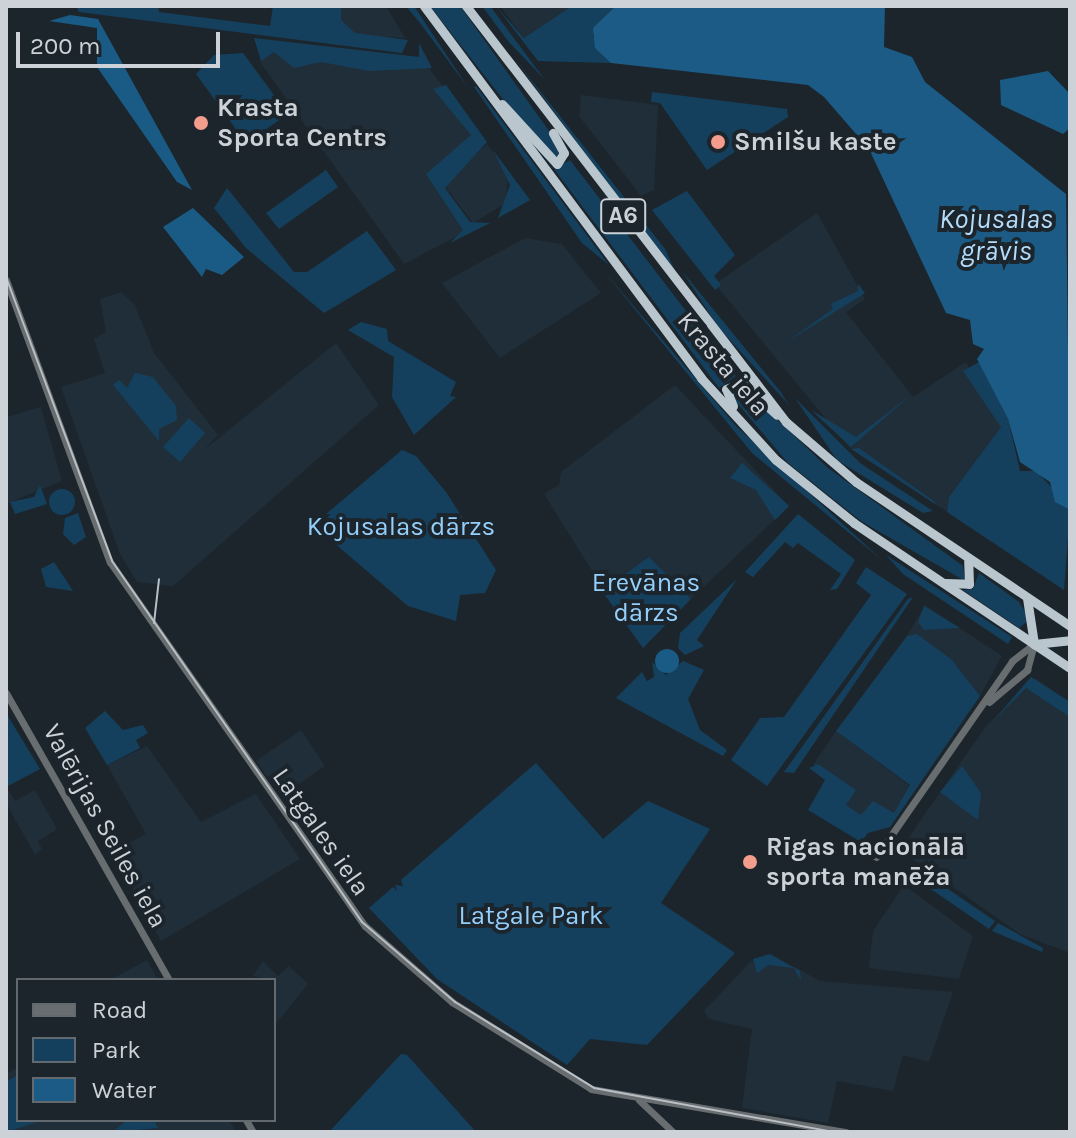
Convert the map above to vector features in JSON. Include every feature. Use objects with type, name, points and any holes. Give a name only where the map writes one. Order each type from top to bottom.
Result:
[{"type":"highway","name":"Krasta iela","points":[[424,6],[701,378],[756,438],[832,507],[1070,668]]},
{"type":"highway","name":"Krasta iela","points":[[466,6],[786,422],[856,482],[1070,626]]},
{"type":"highway","points":[[485,88],[548,161],[560,164],[562,147],[520,80]]},
{"type":"highway","points":[[756,438],[726,398],[729,384],[742,383],[786,422]]},
{"type":"highway","points":[[942,583],[969,584],[967,559]]},
{"type":"highway","points":[[1027,598],[1034,644],[1070,640]]},
{"type":"street","name":"Latgales iela","points":[[6,280],[110,562],[344,903],[452,1002],[583,1085],[639,1100],[846,1132]]},
{"type":"street","points":[[876,857],[989,702],[1012,661],[1034,644]]},
{"type":"street","points":[[989,702],[1027,670],[1034,644]]},
{"type":"street","name":"Valērijas Seiles iela","points":[[6,693],[168,978]]},
{"type":"street","points":[[639,1100],[673,1132]]},
{"type":"shaded area","points":[[334,6],[386,6],[405,38],[353,36],[338,24]]},
{"type":"shaded area","points":[[500,6],[572,6],[524,38]]},
{"type":"shaded area","points":[[70,15],[98,19],[192,190],[177,182],[97,67],[97,28],[49,21]]},
{"type":"shaded area","points":[[265,47],[429,68],[483,140],[435,186],[467,231],[404,264],[260,62]]},
{"type":"shaded area","points":[[1048,71],[1070,94],[1070,128],[1063,134],[1001,105],[1000,80]]},
{"type":"shaded area","points":[[581,95],[658,105],[654,190],[641,196],[579,116]]},
{"type":"shaded area","points":[[487,144],[508,173],[506,203],[473,223],[444,185]]},
{"type":"shaded area","points":[[193,208],[244,257],[222,275],[206,269],[202,277],[163,227]]},
{"type":"shaded area","points":[[817,213],[865,299],[846,312],[913,397],[966,362],[1001,427],[949,497],[947,512],[849,447],[715,284]]},
{"type":"shaded area","points":[[525,238],[562,244],[601,293],[500,358],[442,283]]},
{"type":"shaded area","points":[[121,292],[135,305],[154,353],[218,435],[204,450],[336,343],[379,405],[173,586],[137,582],[120,554],[61,387],[105,373],[94,339],[106,332],[100,299]]},
{"type":"shaded area","points":[[675,385],[789,506],[691,599],[649,558],[604,590],[544,494],[559,485],[561,472]]},
{"type":"shaded area","points":[[41,407],[62,481],[8,503],[6,417]]},
{"type":"shaded area","points":[[925,605],[1002,656],[980,696],[952,660],[907,636]]},
{"type":"shaded area","points":[[667,649],[678,656],[679,661],[672,672],[667,673],[656,666],[655,661],[662,650]]},
{"type":"shaded area","points":[[1035,678],[1070,702],[1070,953],[1020,934],[900,850],[986,726]]},
{"type":"shaded area","points":[[301,730],[325,766],[281,796],[256,761]]},
{"type":"shaded area","points":[[836,731],[910,786],[894,814],[863,817],[845,806],[854,791],[813,765]]},
{"type":"shaded area","points":[[147,746],[201,822],[256,794],[300,859],[161,941],[112,852],[146,834],[107,765]]},
{"type":"shaded area","points":[[6,787],[15,801],[35,790],[57,829],[38,841],[42,849],[35,855],[6,803]]},
{"type":"shaded area","points":[[904,885],[973,936],[959,979],[869,968],[873,931]]},
{"type":"shaded area","points":[[147,960],[157,978],[114,978]]},
{"type":"shaded area","points":[[263,961],[278,976],[289,966],[308,984],[276,1024],[276,978],[253,976]]},
{"type":"shaded area","points":[[751,961],[795,967],[820,981],[953,992],[929,1062],[903,1055],[893,1091],[837,1081],[828,1123],[742,1108],[752,1029],[709,1019],[704,1011]]},
{"type":"shaded area","points":[[16,1068],[16,1122],[230,1122],[236,1132],[6,1132],[6,1074]]},
{"type":"green space","points":[[76,6],[158,6],[159,12],[270,26],[273,6],[341,6],[341,20],[355,33],[408,40],[402,53],[79,12]]},
{"type":"green space","points":[[406,6],[414,6],[469,89],[420,23]]},
{"type":"green space","points":[[430,6],[460,6],[559,145],[558,158],[548,157]]},
{"type":"green space","points":[[482,6],[490,6],[545,80],[508,41]]},
{"type":"green space","points":[[496,6],[524,38],[572,6],[616,6],[593,36],[611,63],[538,61]]},
{"type":"green space","points":[[254,38],[419,57],[419,43],[432,68],[369,71],[321,62],[294,68],[274,52],[261,61]]},
{"type":"green space","points":[[243,53],[288,114],[246,143],[196,74],[214,55]]},
{"type":"green space","points":[[514,58],[665,249],[676,276]]},
{"type":"green space","points":[[446,85],[487,142],[445,188],[470,222],[490,223],[450,243],[463,230],[426,174],[471,135],[433,89]]},
{"type":"green space","points":[[476,86],[609,265],[582,243]]},
{"type":"green space","name":"Smilšu kaste","points":[[652,92],[787,109],[788,117],[707,170],[660,103],[651,102]]},
{"type":"green space","points":[[493,150],[530,200],[498,218],[510,185]]},
{"type":"green space","points":[[570,160],[736,376],[719,388],[554,169]]},
{"type":"green space","points":[[326,170],[338,187],[279,229],[266,213]]},
{"type":"green space","points":[[227,188],[294,272],[307,272],[367,231],[396,270],[324,313],[246,248],[214,208]]},
{"type":"green space","points":[[687,191],[735,255],[714,276],[721,285],[715,290],[652,210]]},
{"type":"green space","points":[[602,269],[736,426],[882,560],[752,453]]},
{"type":"green space","points":[[682,271],[780,391],[789,405],[718,327]]},
{"type":"green space","points":[[858,284],[865,293],[785,343],[833,309],[831,304],[858,291]]},
{"type":"green space","points":[[361,322],[387,329],[388,341],[456,382],[450,396],[456,397],[414,435],[392,397],[394,357],[348,330]]},
{"type":"green space","points":[[979,362],[1008,419],[1020,471],[1036,471],[1054,490],[1055,502],[1070,510],[1064,590],[947,512],[949,497],[1001,427],[963,371]]},
{"type":"green space","points":[[135,373],[153,377],[176,406],[177,420],[159,429],[159,441],[113,385],[119,380],[127,388]]},
{"type":"green space","points":[[742,386],[828,468],[963,566],[965,581],[861,521],[788,463],[732,397],[730,390]]},
{"type":"green space","points":[[911,395],[851,447],[811,410],[856,437]]},
{"type":"green space","points":[[795,398],[860,463],[933,511],[923,513],[837,460]]},
{"type":"green space","points":[[189,418],[205,433],[180,462],[163,447]]},
{"type":"green space","points":[[859,448],[935,502],[935,504],[851,449]]},
{"type":"green space","name":"Kojusalas dārzs","points":[[402,450],[416,456],[446,492],[496,570],[485,593],[460,595],[456,621],[408,606],[313,525]]},
{"type":"green space","points":[[742,463],[789,506],[775,520],[756,490],[730,478]]},
{"type":"green space","points":[[40,485],[47,504],[15,514],[10,502],[34,497]]},
{"type":"green space","points":[[62,489],[71,493],[75,502],[71,511],[62,515],[53,511],[49,502],[53,493]]},
{"type":"green space","points":[[78,513],[86,537],[74,545],[63,534],[65,518]]},
{"type":"green space","points":[[798,514],[855,560],[837,589],[830,590],[841,574],[798,543],[793,548],[785,542],[753,577],[745,572]]},
{"type":"green space","points":[[886,555],[1012,637],[1008,644],[903,574]]},
{"type":"green space","name":"Erevānas dārzs","points":[[649,557],[691,599],[643,648],[602,591]]},
{"type":"green space","points":[[54,562],[73,591],[46,587],[41,569]]},
{"type":"green space","points":[[866,567],[907,594],[767,786],[731,760],[760,718],[784,717],[871,595],[856,583]]},
{"type":"green space","points":[[979,573],[1019,602],[1030,619],[1019,628],[963,590],[973,589]]},
{"type":"green space","points":[[737,579],[697,640],[704,646],[685,655],[678,648],[680,633]]},
{"type":"green space","points":[[913,597],[794,773],[784,772],[908,599]]},
{"type":"green space","points":[[924,606],[960,628],[924,630],[918,622]]},
{"type":"green space","points":[[917,634],[952,660],[980,696],[890,827],[868,833],[861,842],[808,810],[825,780],[809,768],[818,764],[856,790],[846,805],[861,815],[873,801],[894,813],[910,785],[836,731],[907,636]]},
{"type":"green space","points":[[683,661],[704,670],[688,699],[700,730],[727,750],[723,756],[616,698],[642,672],[647,681],[654,677],[652,662],[666,675]]},
{"type":"green space","points":[[1031,677],[1070,702],[1070,717],[1026,688],[993,721]]},
{"type":"green space","points":[[105,711],[123,730],[143,725],[148,733],[136,740],[140,748],[107,765],[85,728]]},
{"type":"green space","points":[[6,713],[40,769],[6,787]]},
{"type":"green space","name":"Latgale Park","points":[[536,763],[603,839],[648,801],[710,829],[661,903],[735,953],[647,1045],[590,1039],[567,1065],[437,979],[369,908],[393,887],[397,891],[395,885],[403,886],[401,880]]},
{"type":"green space","points":[[962,766],[981,793],[978,820],[940,792]]},
{"type":"green space","points":[[923,872],[995,921],[989,929],[922,883]]},
{"type":"green space","points":[[998,923],[1043,948],[1042,952],[992,931]]},
{"type":"green space","points":[[770,954],[800,971],[801,981],[794,968],[768,965],[757,973],[753,959]]},
{"type":"green space","points":[[401,1054],[407,1055],[476,1132],[329,1132]]},
{"type":"green space","points":[[16,1076],[16,1122],[37,1122],[7,1132],[6,1082]]},
{"type":"green space","points":[[125,1122],[155,1122],[158,1128],[113,1132]]},
{"type":"water","name":"Kojusalas grāvis","points":[[616,6],[885,6],[884,47],[912,57],[925,82],[1066,194],[1070,510],[1055,502],[1050,482],[1020,462],[1008,419],[977,359],[984,349],[973,344],[970,320],[946,313],[869,149],[824,97],[808,85],[611,63],[595,48],[593,28]]},
{"type":"tram line","points":[[6,277],[112,561],[362,922],[455,1002],[594,1088],[833,1132]]},
{"type":"tram line","points":[[154,623],[159,579]]},
{"type":"place","name":"Krasta Sporta Centrs","points":[[201,123]]},
{"type":"place","name":"Smilšu kaste","points":[[718,142]]},
{"type":"place","name":"Rīgas nacionālā sporta manēža","points":[[750,862]]}]
